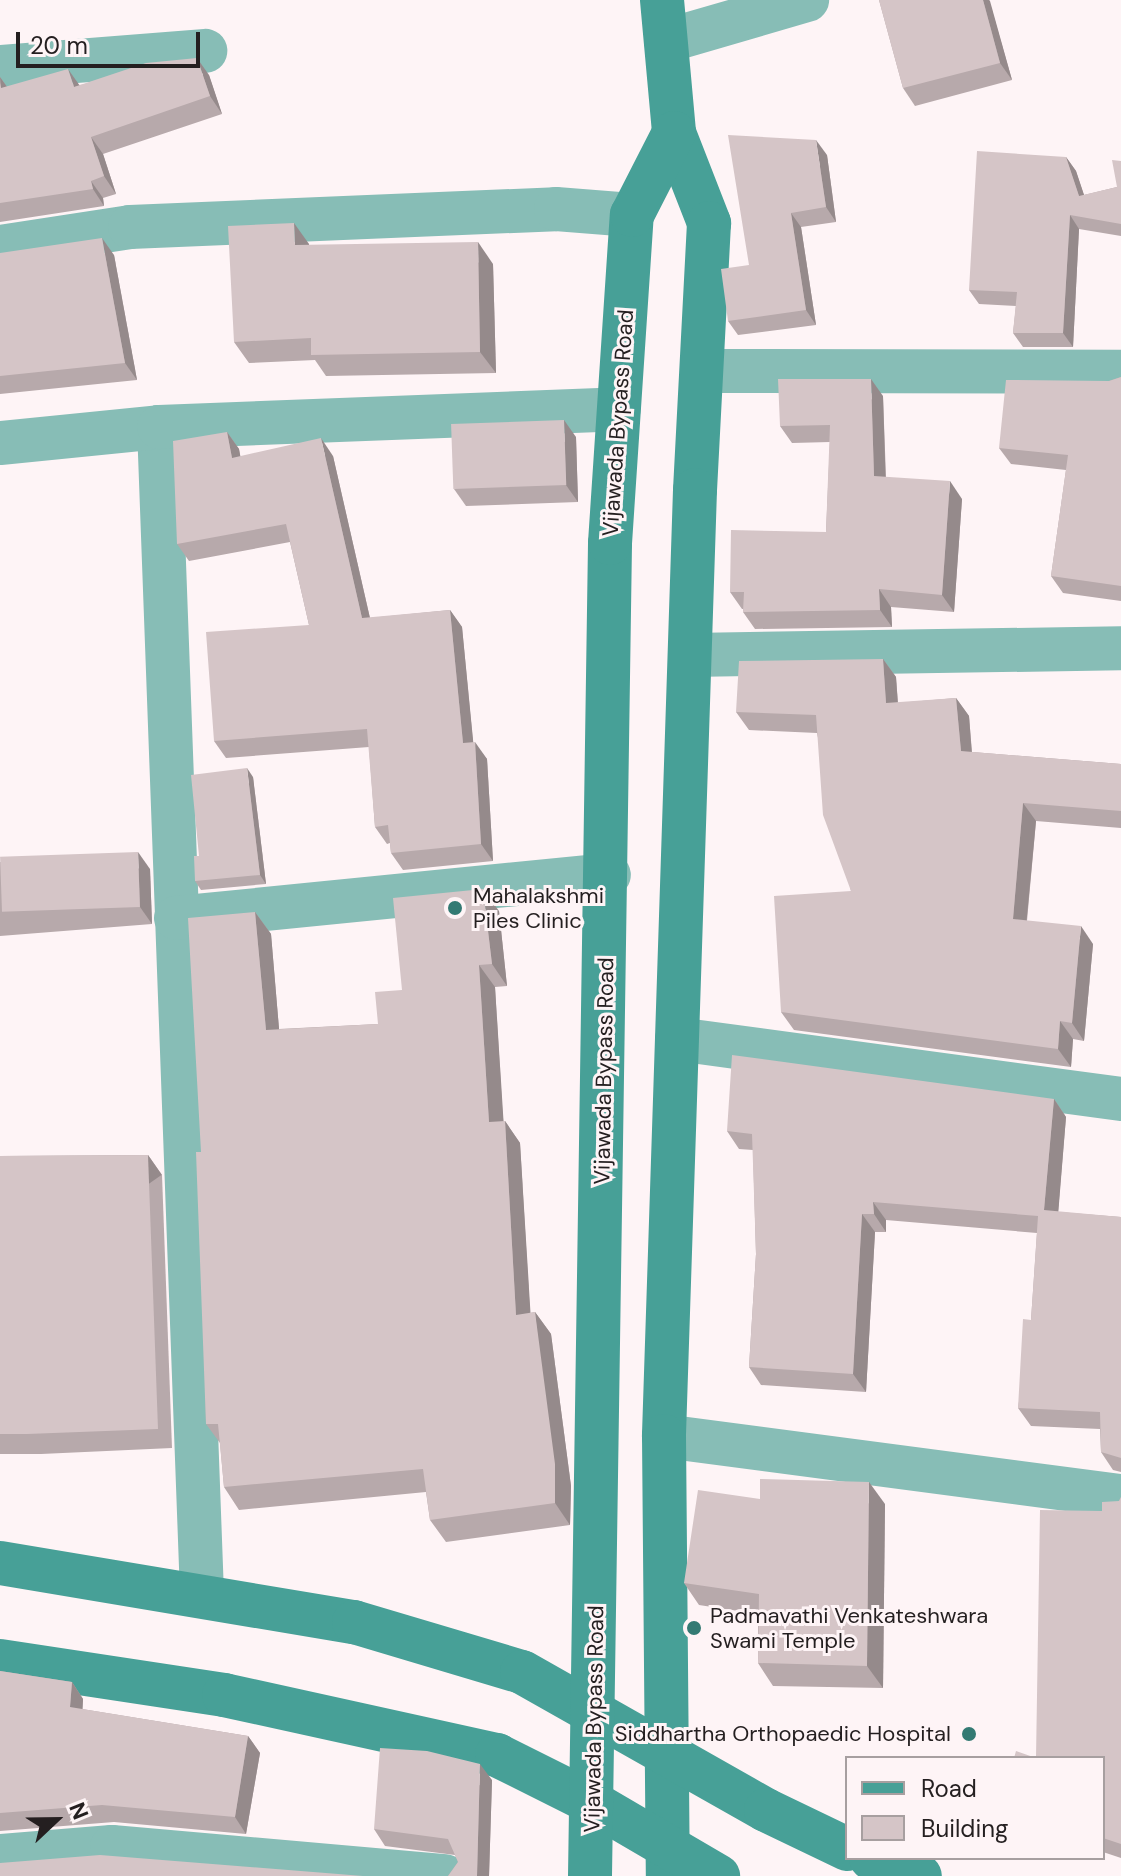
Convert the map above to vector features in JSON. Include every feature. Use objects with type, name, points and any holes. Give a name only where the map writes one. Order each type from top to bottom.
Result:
[{"type":"main road","points":[[664,20],[674,133],[709,223],[690,655],[664,1436],[668,1860]]},
{"type":"main road","name":"Vijawada Bypass Road","points":[[590,1876],[597,1711],[597,1333],[609,875],[610,543],[632,215],[674,133]]},
{"type":"main road","points":[[0,1563],[202,1594],[443,1645],[522,1672],[597,1711],[667,1754],[845,1848]]},
{"type":"main road","points":[[0,1661],[224,1695],[444,1740],[497,1755],[593,1803],[668,1860],[718,1876]]},
{"type":"main road","points":[[876,1860],[920,1876]]},
{"type":"street","points":[[664,20],[807,0]]},
{"type":"street","points":[[0,67],[205,51]]},
{"type":"street","points":[[0,247],[130,227],[556,209],[632,215]]},
{"type":"street","points":[[702,371],[1121,372]]},
{"type":"street","points":[[0,443],[159,427],[619,409]]},
{"type":"street","points":[[159,427],[202,1594]]},
{"type":"street","points":[[690,655],[1121,648]]},
{"type":"street","points":[[176,918],[609,875]]},
{"type":"street","points":[[677,1039],[1121,1099]]},
{"type":"street","points":[[664,1436],[1121,1496]]},
{"type":"street","points":[[0,1856],[112,1847],[445,1876]]},
{"type":"building","points":[[879,0],[983,0],[1000,63],[903,88]]},
{"type":"building","points":[[197,58],[210,96],[91,137],[104,176],[91,181],[93,189],[0,203],[0,83],[1,88],[68,69],[74,87],[146,63]]},
{"type":"building","points":[[728,135],[816,140],[826,207],[791,213],[806,310],[728,321],[721,269],[749,265]]},
{"type":"building","points":[[977,151],[1066,157],[1079,196],[1117,187],[1112,160],[1121,161],[1121,224],[1070,215],[1063,333],[1013,333],[1017,292],[969,290]]},
{"type":"building","points":[[294,223],[295,245],[478,242],[480,352],[311,355],[311,338],[234,342],[228,226]]},
{"type":"building","points":[[102,238],[125,363],[0,376],[0,253]]},
{"type":"building","points":[[1121,377],[1121,586],[1051,576],[1068,455],[999,448],[1006,380],[1109,381]]},
{"type":"building","points":[[778,379],[871,379],[874,476],[950,481],[942,595],[879,589],[880,610],[743,612],[744,592],[730,592],[731,530],[826,532],[830,425],[780,426]]},
{"type":"building","points":[[564,420],[566,485],[453,489],[451,424]]},
{"type":"building","points":[[227,432],[232,458],[321,438],[362,618],[450,610],[463,743],[475,742],[481,844],[391,853],[388,825],[375,827],[367,729],[214,741],[206,632],[309,625],[286,524],[177,544],[173,441]]},
{"type":"building","points":[[883,659],[886,703],[956,698],[961,751],[1121,764],[1121,811],[1023,803],[1013,919],[1081,926],[1072,1023],[1060,1021],[1058,1049],[781,1012],[774,896],[851,891],[823,815],[816,715],[736,712],[739,661]]},
{"type":"building","points":[[247,768],[260,875],[195,881],[194,856],[199,856],[191,775]]},
{"type":"building","points":[[138,852],[140,907],[2,912],[0,857]]},
{"type":"building","points":[[483,889],[492,964],[479,965],[489,1122],[505,1121],[516,1315],[535,1312],[555,1464],[555,1503],[430,1520],[423,1469],[224,1487],[218,1424],[206,1424],[196,1152],[201,1152],[188,918],[255,912],[266,1030],[378,1024],[375,992],[402,990],[393,898]]},
{"type":"building","points":[[732,1055],[1054,1099],[1044,1210],[1121,1217],[1121,1458],[1101,1452],[1100,1412],[1018,1408],[1023,1319],[1031,1320],[1038,1216],[873,1202],[874,1214],[862,1214],[853,1374],[749,1367],[756,1254],[752,1134],[727,1131]]},
{"type":"building","points":[[148,1155],[158,1429],[0,1434],[0,1156]]},
{"type":"building","points":[[760,1479],[869,1482],[867,1666],[758,1663],[759,1594],[684,1583],[698,1490],[760,1499]]},
{"type":"building","points":[[1121,1497],[1121,1844],[1105,1839],[1105,1756],[1036,1756],[1040,1510],[1102,1511],[1102,1502],[1119,1501]]},
{"type":"building","points":[[0,1671],[72,1682],[70,1707],[248,1736],[235,1817],[102,1805],[0,1813]]},
{"type":"building","points":[[380,1748],[427,1751],[480,1764],[477,1876],[448,1876],[458,1862],[448,1839],[374,1829]]},
{"type":"building","points":[[100,1855],[363,1876],[0,1876],[0,1863]]},
{"type":"place","name":"Mahalakshmi Piles Clinic","points":[[455,908]]},
{"type":"place","name":"Padmavathi Venkateshwara Swami Temple","points":[[694,1628]]},
{"type":"place","name":"Siddhartha Orthopaedic Hospital","points":[[969,1734]]}]
